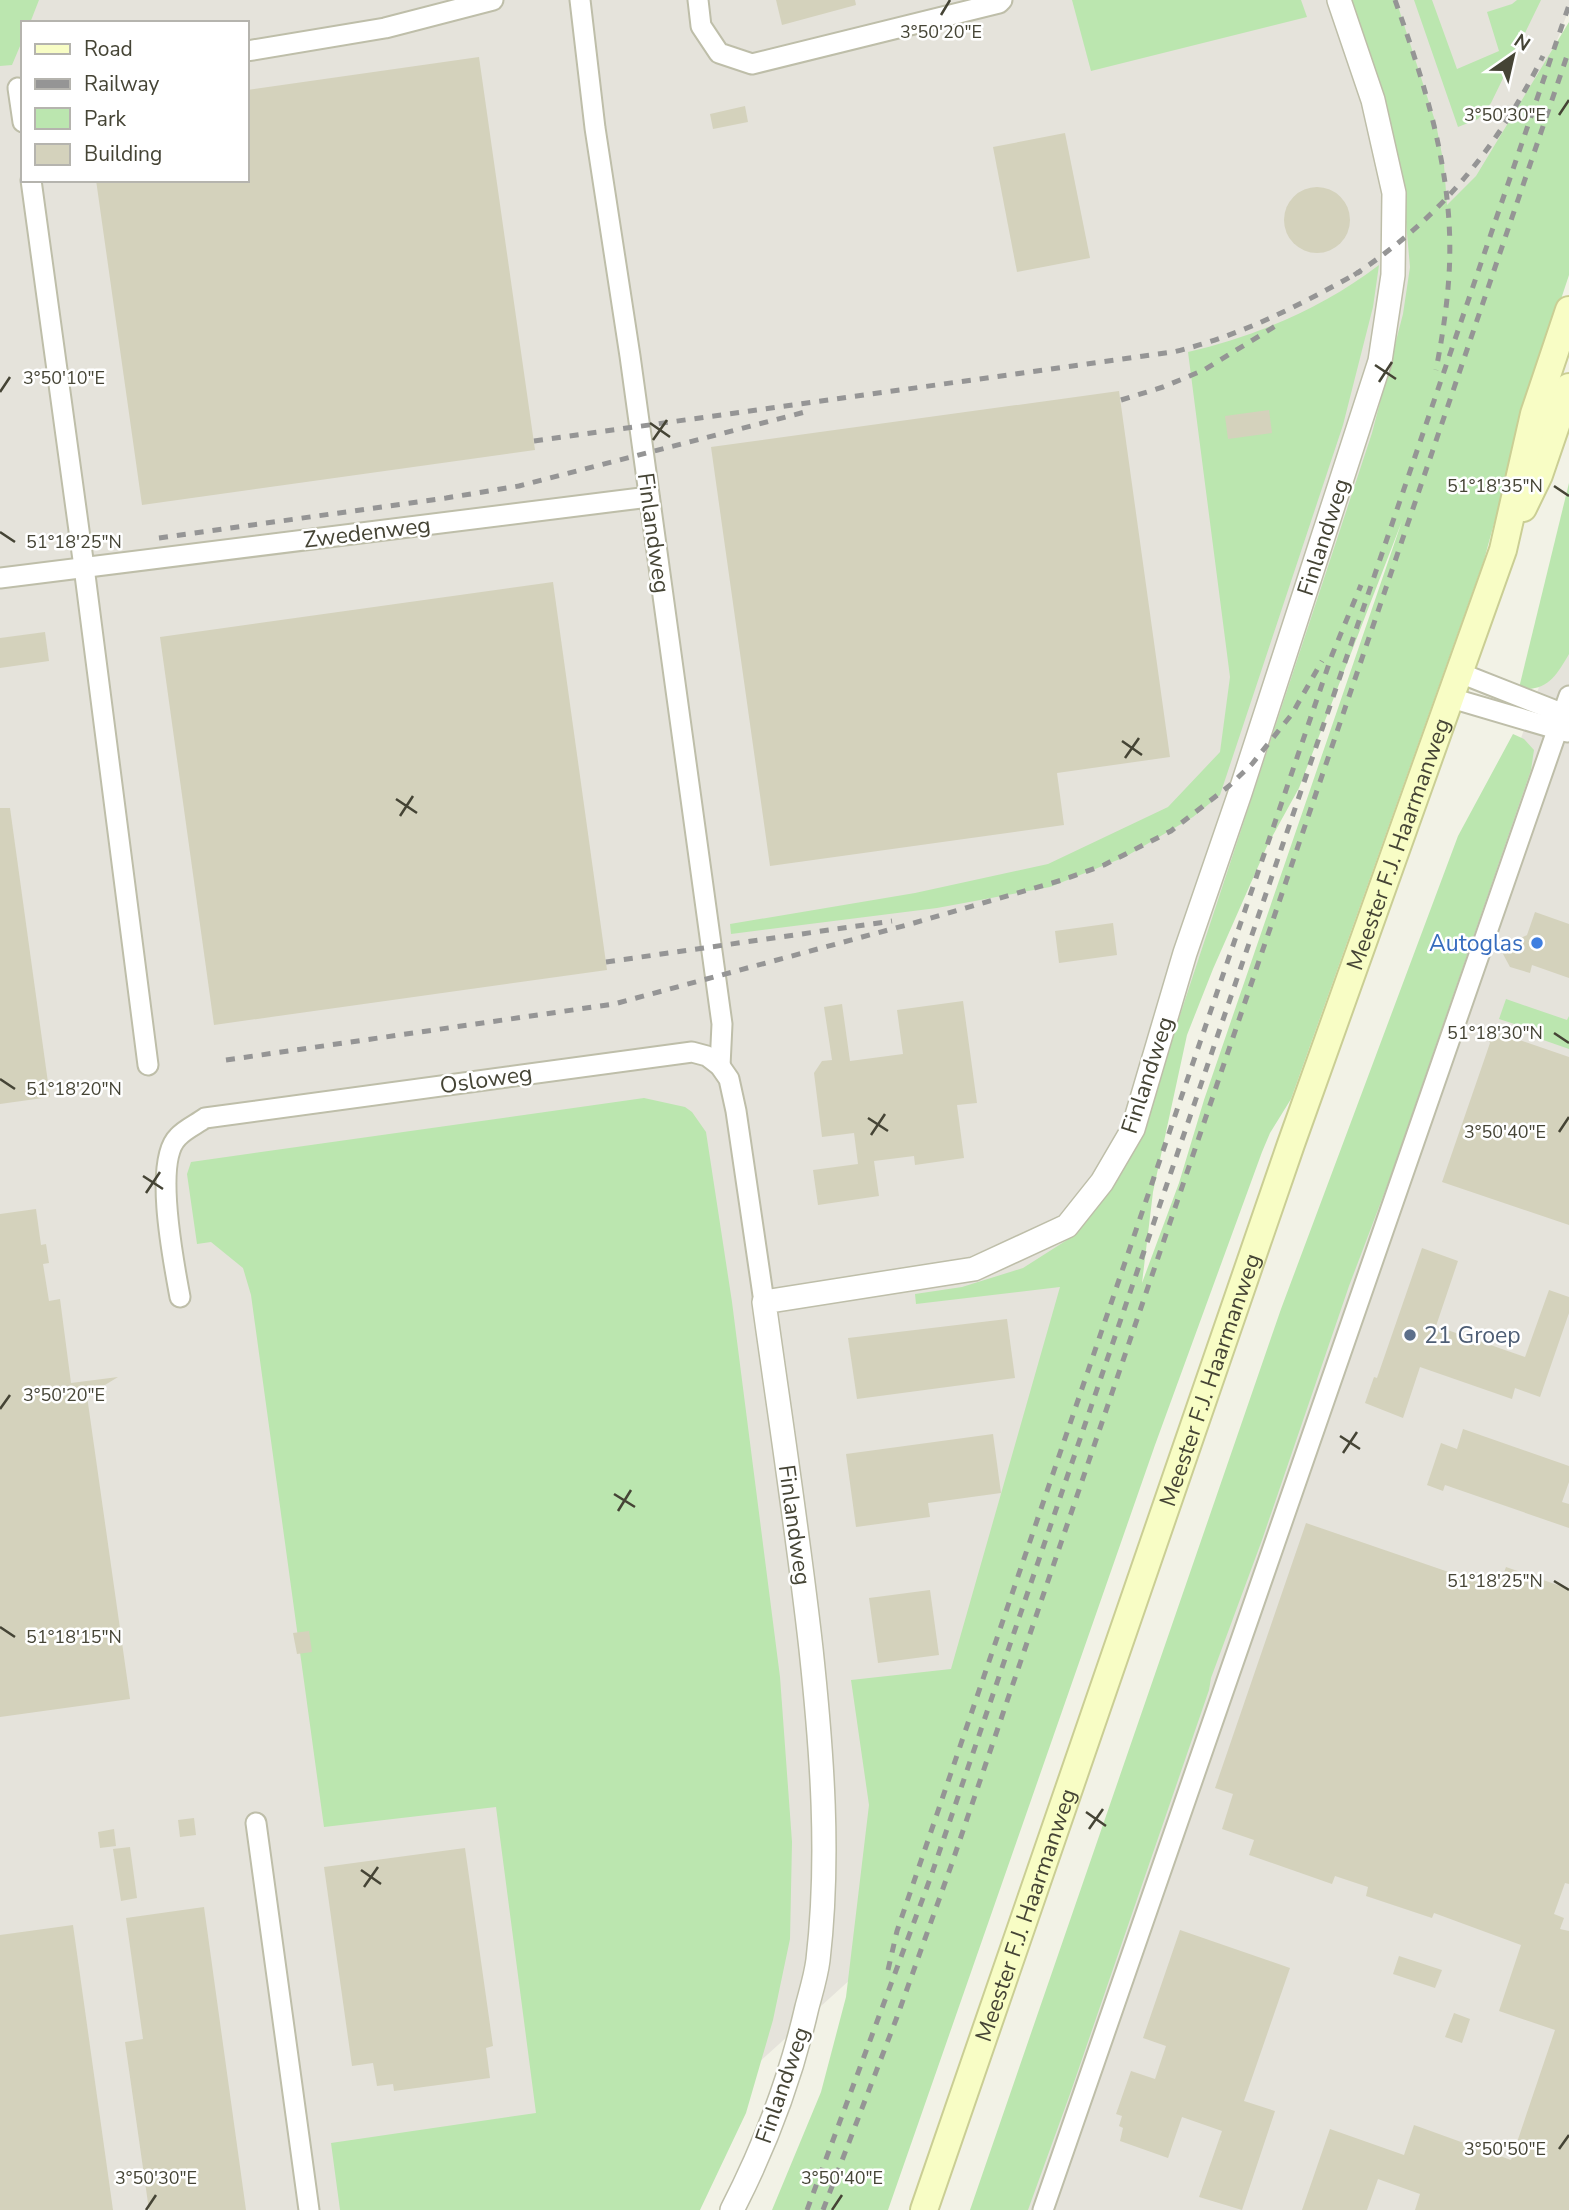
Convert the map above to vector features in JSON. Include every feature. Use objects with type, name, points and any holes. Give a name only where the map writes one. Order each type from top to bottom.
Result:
[{"type":"main road","name":"Meester F.J. Haarmanweg","points":[[1503,550],[1534,414],[1569,310]]},
{"type":"main road","name":"Meester F.J. Haarmanweg","points":[[924,2210],[1291,1144],[1503,550],[1539,475],[1569,387]]},
{"type":"street","points":[[248,51],[385,28],[494,0]]},
{"type":"street","name":"Finlandweg","points":[[580,0],[595,128],[722,1024],[720,1066]]},
{"type":"street","points":[[698,0],[701,26],[719,53],[752,64],[999,3],[1002,0]]},
{"type":"street","name":"Finlandweg","points":[[732,2210],[754,2167],[796,2054],[818,1962],[823,1867],[824,1811],[818,1712],[764,1302],[974,1269],[1067,1226],[1102,1182],[1133,1129],[1185,953],[1240,793],[1380,361],[1393,282],[1394,193],[1373,100],[1339,0]]},
{"type":"street","points":[[14,89],[21,115]]},
{"type":"street","points":[[31,182],[148,1065]]},
{"type":"street","name":"Zwedenweg","points":[[0,578],[649,497]]},
{"type":"street","points":[[1460,673],[1565,718]]},
{"type":"street","points":[[1451,698],[1565,718]]},
{"type":"street","points":[[1043,2210],[1565,718]]},
{"type":"street","name":"Osloweg","points":[[180,1297],[166,1207],[166,1169],[176,1138],[205,1118],[676,1053],[699,1054],[720,1066]]},
{"type":"street","points":[[720,1066],[729,1079],[736,1111],[764,1302]]},
{"type":"street","points":[[256,1823],[309,2210]]},
{"type":"shaded area","points":[[0,0],[1569,0],[1569,9],[1086,1275],[874,1958],[724,2094],[651,2210],[0,2210]]},
{"type":"shaded area","points":[[1569,602],[1569,2210],[1002,2210]]},
{"type":"green space","points":[[0,0],[39,0],[31,21],[21,21],[21,44],[12,65],[0,66]]},
{"type":"green space","points":[[1072,0],[1301,0],[1307,17],[1091,71]]},
{"type":"green space","points":[[1348,0],[1396,0],[1436,124],[1444,165],[1447,205],[1476,176],[1569,22],[1569,275],[1529,396],[1484,560],[1291,1099],[1270,1133],[1262,1152],[1155,1445],[888,2210],[772,2210],[821,2092],[846,1997],[869,1805],[851,1680],[951,1669],[1060,1287],[916,1304],[915,1294],[962,1287],[1023,1268],[1067,1240],[1098,1207],[1128,1160],[1155,1091],[1372,433],[1403,314],[1410,267],[1404,200],[1388,114]],"holes":[[[1402,521],[1204,1100],[1179,1183],[1142,1283],[1153,1192],[1187,1035],[1268,844],[1299,788]]]},
{"type":"green space","points":[[1414,0],[1432,0],[1457,69],[1499,51],[1487,12],[1517,0],[1541,0],[1491,103],[1478,119],[1458,127]]},
{"type":"green space","points":[[1379,265],[1373,307],[1343,425],[1220,795],[1193,817],[1125,857],[1050,887],[937,908],[731,934],[730,924],[915,893],[1048,864],[1168,807],[1220,752],[1230,677],[1188,352],[1239,338],[1288,319],[1335,294]]},
{"type":"green space","points":[[1569,483],[1569,654],[1550,681],[1537,688],[1519,688]]},
{"type":"green space","points":[[1513,734],[1524,739],[1534,750],[1531,770],[1390,1178],[1349,1286],[1262,1540],[1211,1678],[1028,2210],[970,2210],[1281,1309],[1458,836]]},
{"type":"green space","points":[[1506,999],[1567,1020],[1569,1016],[1569,1049],[1529,1035],[1530,1029],[1499,1019]]},
{"type":"green space","points":[[644,1098],[685,1107],[692,1112],[706,1132],[732,1302],[780,1677],[792,1842],[790,1939],[773,2020],[746,2113],[700,2210],[340,2210],[331,2143],[536,2113],[496,1807],[324,1827],[251,1295],[243,1268],[211,1242],[197,1244],[187,1174],[191,1162]]},
{"type":"building","points":[[776,0],[855,0],[856,5],[782,25]]},
{"type":"building","points":[[479,57],[535,450],[142,505],[96,182],[248,182],[248,90]]},
{"type":"building","points":[[745,106],[748,122],[713,129],[710,114]]},
{"type":"building","points":[[1065,133],[1090,258],[1017,272],[993,147]]},
{"type":"building","points":[[1310,187],[1324,187],[1336,192],[1345,201],[1350,220],[1348,233],[1341,244],[1324,253],[1310,253],[1298,248],[1289,239],[1284,227],[1284,213],[1289,201],[1298,192]]},
{"type":"building","points":[[1119,391],[1170,757],[1057,773],[1064,825],[770,866],[711,447]]},
{"type":"building","points":[[1269,410],[1272,433],[1228,439],[1225,416]]},
{"type":"building","points":[[553,582],[607,970],[214,1025],[160,637]]},
{"type":"building","points":[[45,632],[49,661],[0,668],[0,638]]},
{"type":"building","points":[[0,808],[10,808],[50,1097],[0,1104]]},
{"type":"building","points":[[1535,912],[1569,924],[1569,978],[1532,965],[1530,973],[1510,967],[1503,954],[1506,945],[1527,935]]},
{"type":"building","points":[[1113,923],[1117,955],[1059,963],[1055,931]]},
{"type":"building","points":[[963,1001],[977,1103],[957,1105],[964,1158],[915,1165],[914,1156],[874,1161],[879,1196],[818,1205],[813,1170],[858,1164],[854,1133],[822,1137],[814,1073],[822,1061],[832,1060],[824,1007],[842,1004],[850,1061],[903,1054],[897,1010]]},
{"type":"building","points":[[1482,1027],[1569,1057],[1569,1225],[1442,1182],[1490,1043]]},
{"type":"building","points":[[36,1209],[41,1245],[46,1244],[49,1263],[43,1264],[49,1301],[60,1299],[71,1383],[118,1377],[87,1396],[130,1699],[0,1717],[0,1214]]},
{"type":"building","points":[[1422,1248],[1458,1261],[1436,1326],[1525,1357],[1549,1290],[1569,1297],[1569,1313],[1540,1397],[1515,1388],[1512,1399],[1420,1367],[1403,1418],[1365,1403],[1374,1377],[1377,1378]]},
{"type":"building","points":[[1007,1319],[1015,1378],[857,1399],[848,1338]]},
{"type":"building","points":[[1463,1429],[1569,1466],[1569,1482],[1562,1502],[1569,1504],[1569,1528],[1445,1485],[1443,1491],[1427,1485],[1441,1443],[1457,1449]]},
{"type":"building","points":[[993,1434],[1001,1493],[928,1503],[930,1517],[856,1527],[846,1454]]},
{"type":"building","points":[[1306,1523],[1498,1589],[1506,1567],[1569,1589],[1569,1884],[1565,1883],[1554,1914],[1564,1918],[1560,1929],[1569,1931],[1569,2210],[1415,2210],[1420,2194],[1378,2179],[1367,2210],[1302,2210],[1330,2129],[1404,2155],[1414,2125],[1511,2160],[1555,2030],[1499,2011],[1521,1945],[1434,1913],[1432,1918],[1366,1896],[1368,1887],[1335,1876],[1332,1884],[1249,1855],[1254,1840],[1222,1829],[1233,1794],[1215,1788]]},
{"type":"building","points":[[930,1590],[939,1655],[878,1663],[869,1598]]},
{"type":"building","points":[[309,1631],[312,1652],[297,1654],[293,1633]]},
{"type":"building","points":[[194,1818],[196,1835],[180,1837],[178,1820]]},
{"type":"building","points":[[114,1829],[116,1846],[100,1848],[98,1832]]},
{"type":"building","points":[[130,1847],[137,1898],[121,1901],[113,1849]]},
{"type":"building","points":[[465,1848],[493,2046],[486,2048],[490,2078],[394,2091],[393,2084],[377,2086],[373,2063],[352,2066],[324,1867]]},
{"type":"building","points":[[204,1907],[246,2210],[149,2210],[125,2042],[143,2039],[126,1918]]},
{"type":"building","points":[[73,1925],[113,2210],[0,2210],[0,1935]]},
{"type":"building","points":[[1180,1930],[1290,1968],[1244,2101],[1275,2111],[1242,2210],[1199,2197],[1222,2131],[1182,2117],[1168,2158],[1120,2141],[1123,2128],[1119,2126],[1122,2116],[1116,2114],[1131,2071],[1155,2079],[1166,2046],[1143,2038]]},
{"type":"building","points":[[1399,1956],[1442,1970],[1435,1988],[1393,1974]]},
{"type":"building","points":[[1454,2013],[1470,2019],[1462,2043],[1445,2037]]},
{"type":"railway","points":[[1395,0],[1428,101],[1448,204],[1449,275],[1436,370]]},
{"type":"railway","points":[[807,2210],[930,1879],[1569,5]]},
{"type":"railway","points":[[823,2210],[951,1866],[1569,50]]},
{"type":"railway","points":[[1354,275],[1413,230],[1464,179],[1507,121],[1543,56]]},
{"type":"railway","points":[[534,441],[1173,352],[1270,318],[1361,271]]},
{"type":"railway","points":[[1121,400],[1204,370],[1277,325]]},
{"type":"railway","points":[[159,538],[519,486],[805,412]]},
{"type":"railway","points":[[888,1970],[897,1931],[1332,655],[1361,585]]},
{"type":"railway","points":[[226,1060],[614,1004],[914,923],[1104,865],[1171,831],[1229,786],[1252,764],[1292,714],[1322,661]]},
{"type":"railway","points":[[606,962],[892,921]]},
{"type":"place","name":"Autoglas","points":[[1537,943]]},
{"type":"place","name":"21 Groep","points":[[1410,1335]]}]
